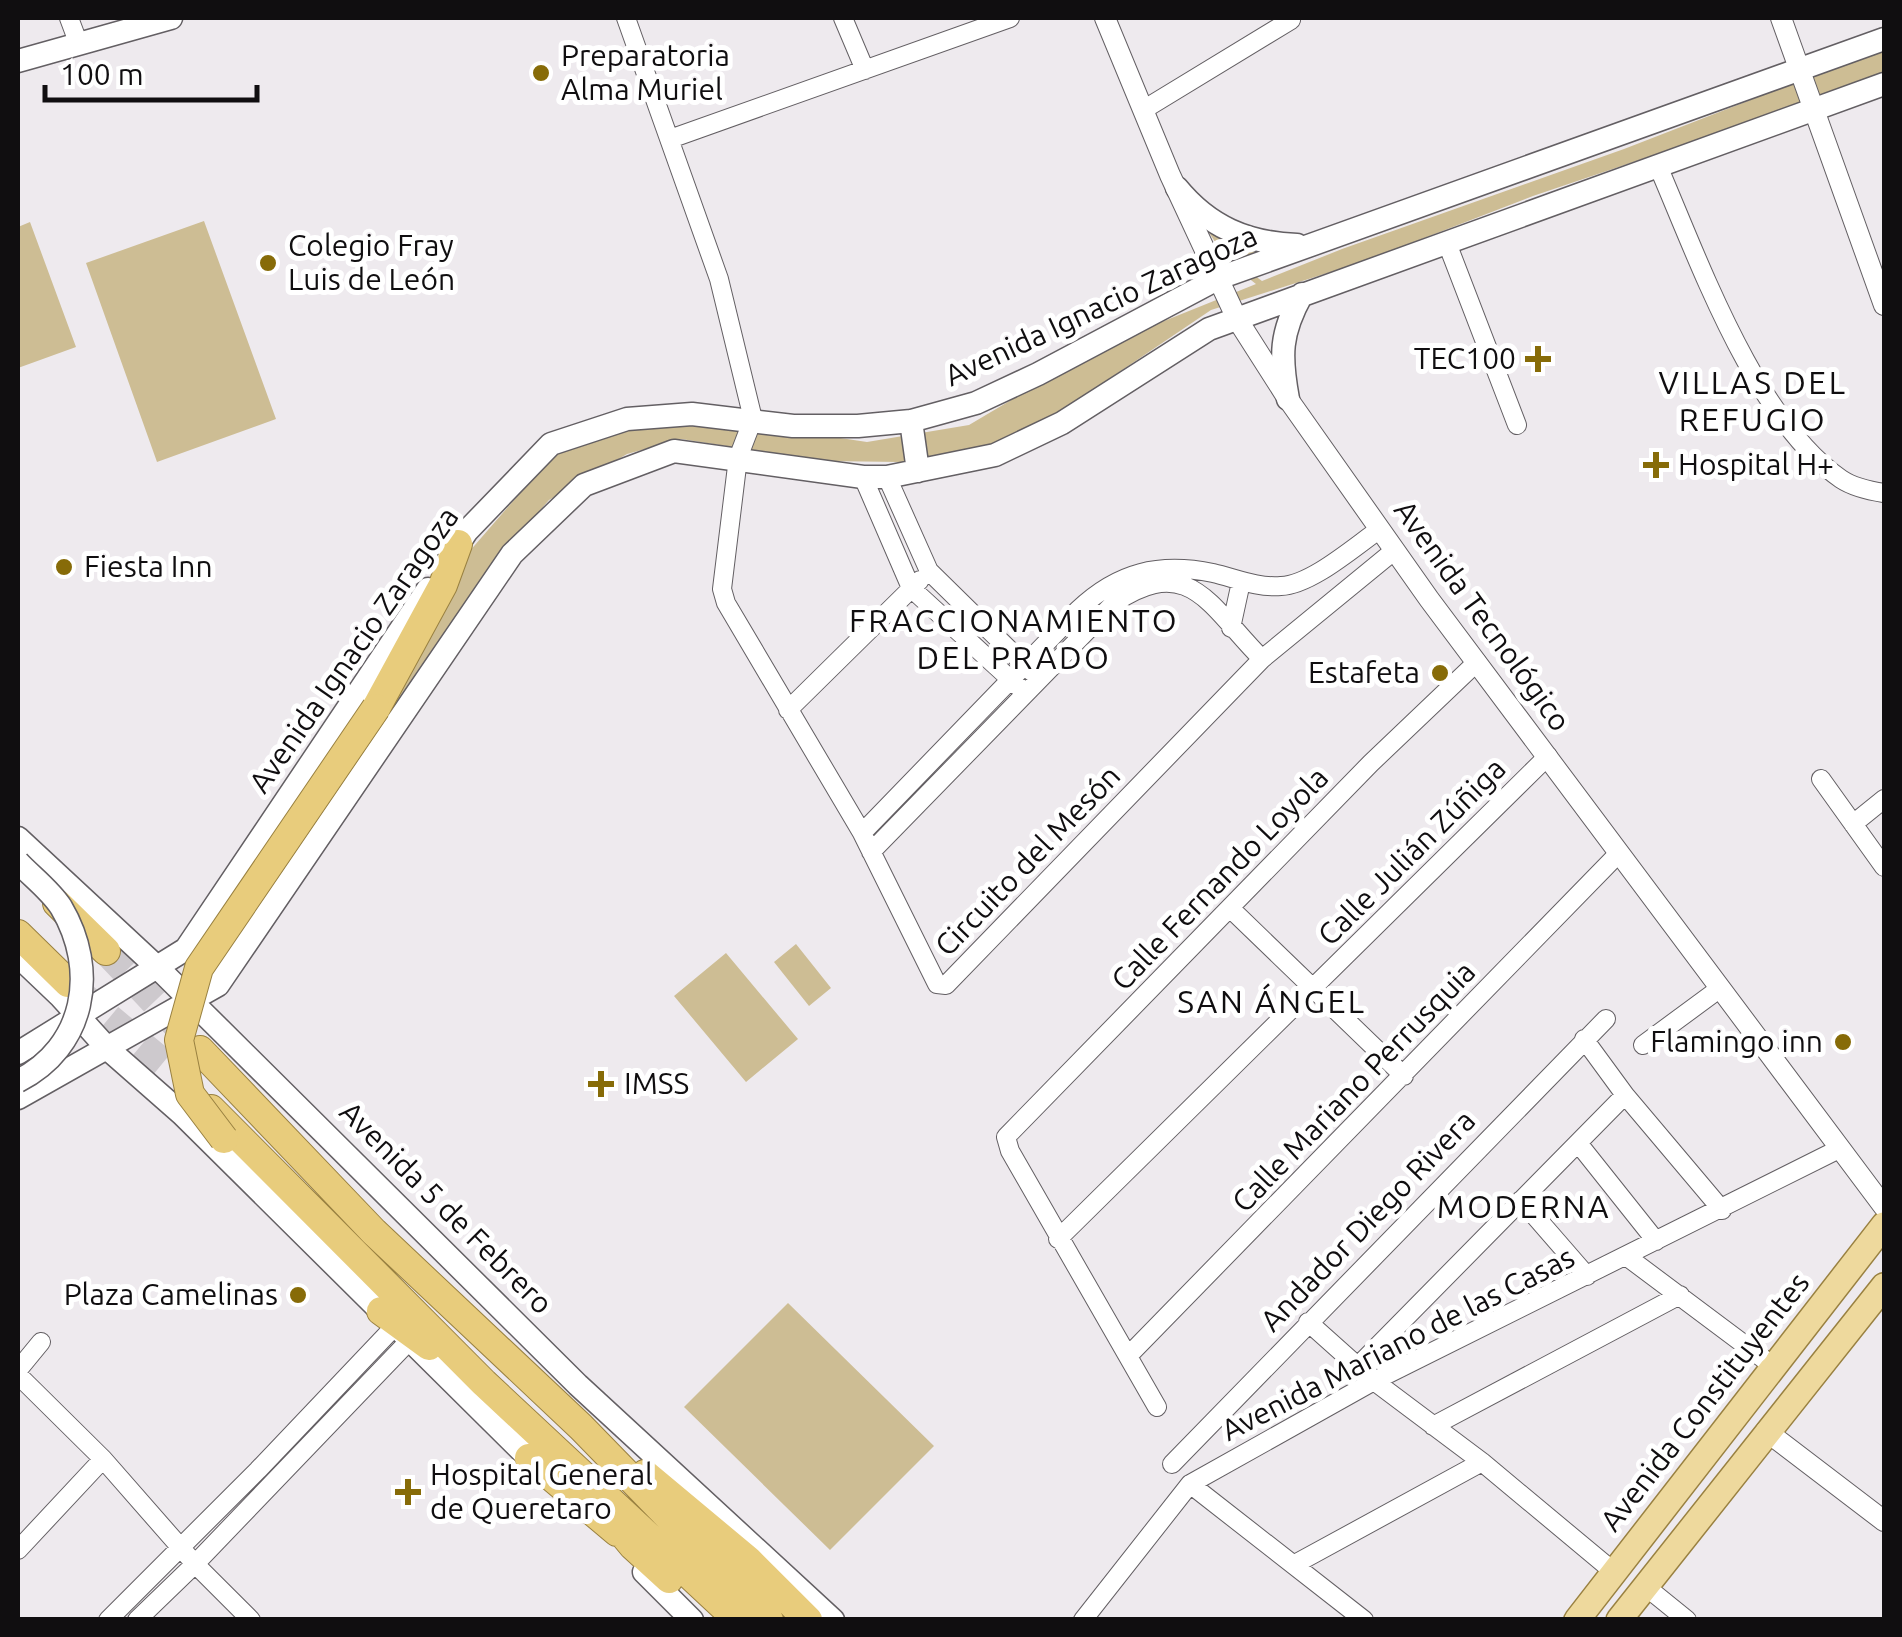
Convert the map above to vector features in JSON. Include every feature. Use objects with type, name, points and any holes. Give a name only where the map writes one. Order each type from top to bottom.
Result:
[{"type":"highway","points":[[458,544],[444,585],[398,671],[199,968],[179,1040],[190,1094],[224,1139],[373,1289],[484,1383]]},
{"type":"highway","points":[[18,863],[106,951]]},
{"type":"highway","points":[[18,934],[68,984]]},
{"type":"highway","name":"Avenida 5 de Febrero","points":[[200,1050],[374,1232],[581,1427],[769,1620]]},
{"type":"highway","points":[[172,1070],[484,1383],[538,1450],[701,1615]]},
{"type":"highway","points":[[395,1326],[484,1383]]},
{"type":"highway","points":[[581,1427],[673,1495],[748,1560],[808,1620]]},
{"type":"highway","points":[[538,1450],[738,1620]]},
{"type":"main road","points":[[18,61],[78,42],[109,26],[171,18]]},
{"type":"main road","name":"Avenida Ignacio Zaragoza","points":[[18,1053],[186,950],[466,531],[552,444],[627,419],[692,414],[794,426],[910,421],[992,396],[1219,278],[1884,39]]},
{"type":"main road","points":[[18,1098],[218,984],[512,554],[584,485],[674,452],[875,477],[995,455],[1062,423],[1194,338],[1236,318],[1884,84]]},
{"type":"main road","points":[[1176,188],[1203,216],[1235,236],[1271,244],[1310,245]]},
{"type":"main road","points":[[1288,399],[1282,364],[1284,331],[1302,294]]},
{"type":"main road","points":[[910,421],[918,472]]},
{"type":"main road","points":[[334,731],[331,759],[342,768],[355,770],[362,766],[380,746]]},
{"type":"main road","name":"Avenida 5 de Febrero","points":[[18,838],[192,1002],[578,1384],[833,1620]]},
{"type":"main road","points":[[18,863],[59,905],[79,952],[82,988],[73,1029],[58,1054],[18,1081]]},
{"type":"main road","points":[[18,956],[108,1049],[182,1114],[395,1326],[538,1450],[701,1615]]},
{"type":"main road","name":"Avenida Constituyentes","points":[[1577,1620],[1884,1225]]},
{"type":"main road","points":[[1618,1620],[1884,1286]]},
{"type":"street","points":[[69,18],[78,42]]},
{"type":"street","points":[[626,18],[719,279],[752,419]]},
{"type":"street","points":[[843,18],[865,70]]},
{"type":"street","points":[[670,140],[1010,18]]},
{"type":"street","name":"Avenida Tecnológico","points":[[1105,18],[1236,318],[1288,399],[1618,854],[1884,1206]]},
{"type":"street","points":[[1781,18],[1884,305]]},
{"type":"street","points":[[1144,110],[1291,20]]},
{"type":"street","points":[[1658,166],[1731,330],[1788,426],[1845,482],[1884,494]]},
{"type":"street","points":[[1448,243],[1517,425]]},
{"type":"street","name":"Circuito del Mesón","points":[[752,419],[738,458],[722,589],[726,602],[862,834],[937,984],[946,985],[1262,659],[1395,550]]},
{"type":"street","points":[[875,477],[929,571],[1025,665],[1033,687]]},
{"type":"street","points":[[875,477],[912,588],[1012,681],[1033,687]]},
{"type":"street","points":[[862,834],[1088,601],[1119,581],[1150,568],[1213,573],[1241,582],[1282,586],[1302,582],[1380,530]]},
{"type":"street","points":[[788,710],[929,571]]},
{"type":"street","points":[[871,852],[1114,604],[1146,586],[1164,580],[1190,586],[1262,659]]},
{"type":"street","points":[[1232,628],[1241,582]]},
{"type":"street","name":"Calle Fernando Loyola","points":[[1058,1238],[1006,1138],[1371,763],[1477,662]]},
{"type":"street","name":"Calle Julián Zúñiga","points":[[1058,1238],[1548,756]]},
{"type":"street","points":[[1821,779],[1884,867]]},
{"type":"street","points":[[1853,824],[1884,799]]},
{"type":"street","name":"Calle Mariano Perrusquia","points":[[1128,1356],[1618,854]]},
{"type":"street","points":[[1232,909],[1404,1076]]},
{"type":"street","points":[[1643,1045],[1719,989]]},
{"type":"street","name":"Andador Diego Rivera","points":[[1172,1464],[1606,1020]]},
{"type":"street","points":[[1584,1039],[1625,1095],[1722,1210]]},
{"type":"street","points":[[1357,1367],[1625,1095]]},
{"type":"street","points":[[1578,1143],[1656,1241]]},
{"type":"street","name":"Avenida Mariano de las Casas","points":[[1083,1620],[1190,1484],[1374,1381],[1840,1150]]},
{"type":"street","points":[[1521,1200],[1587,1276]]},
{"type":"street","points":[[1058,1238],[1158,1407]]},
{"type":"street","points":[[1626,1256],[1773,1366]]},
{"type":"street","points":[[1433,1426],[1680,1295]]},
{"type":"street","points":[[1308,1322],[1374,1381],[1482,1462],[1614,1572]]},
{"type":"street","points":[[108,1620],[395,1326]]},
{"type":"street","points":[[136,1620],[195,1564],[288,1463],[395,1326]]},
{"type":"street","points":[[41,1342],[18,1373],[103,1459],[250,1620]]},
{"type":"street","points":[[1766,1432],[1880,1512]]},
{"type":"street","points":[[18,1550],[103,1459]]},
{"type":"street","points":[[1295,1564],[1482,1462]]},
{"type":"street","points":[[1190,1484],[1364,1620]]},
{"type":"street","points":[[1645,1586],[1687,1620]]},
{"type":"shaded area","points":[[1884,48],[1884,77],[1533,196],[1362,262],[1211,310],[1014,443],[968,455],[900,462],[825,461],[681,439],[627,454],[549,500],[494,563],[204,986],[185,965],[455,568],[560,447],[688,415],[867,442],[969,425],[1102,346],[1256,284],[1229,263],[1204,225],[1273,251],[1234,260],[1262,281],[1624,149]]},
{"type":"shaded area","points":[[204,221],[276,419],[157,462],[86,263]]},
{"type":"shaded area","points":[[30,222],[76,347],[18,368],[18,227]]},
{"type":"shaded area","points":[[796,944],[831,988],[809,1006],[774,962]]},
{"type":"shaded area","points":[[726,953],[798,1039],[746,1082],[674,996]]},
{"type":"shaded area","points":[[788,1303],[934,1446],[830,1550],[684,1407]]},
{"type":"tunnel","points":[[106,951],[182,1031]]},
{"type":"tunnel","points":[[77,991],[172,1070]]},
{"type":"place","name":"Preparatoria Alma Muriel","points":[[541,73]]},
{"type":"place","name":"Colegio Fray Luis de León","points":[[268,263]]},
{"type":"place","name":"TEC100","points":[[1538,359]]},
{"type":"place","name":"Hospital H+","points":[[1656,465]]},
{"type":"place","name":"Fiesta Inn","points":[[64,567]]},
{"type":"place","name":"Estafeta","points":[[1440,673]]},
{"type":"place","name":"Flamingo inn","points":[[1843,1042]]},
{"type":"place","name":"IMSS","points":[[601,1084]]},
{"type":"place","name":"Plaza Camelinas","points":[[298,1295]]},
{"type":"place","name":"Hospital General de Queretaro","points":[[408,1492]]},
{"type":"district","name":"VILLAS DEL REFUGIO","points":[[1753,402]]},
{"type":"district","name":"FRACCIONAMIENTO DEL PRADO","points":[[1014,640]]},
{"type":"district","name":"SAN ÁNGEL","points":[[1272,1002]]},
{"type":"district","name":"MODERNA","points":[[1524,1207]]}]
